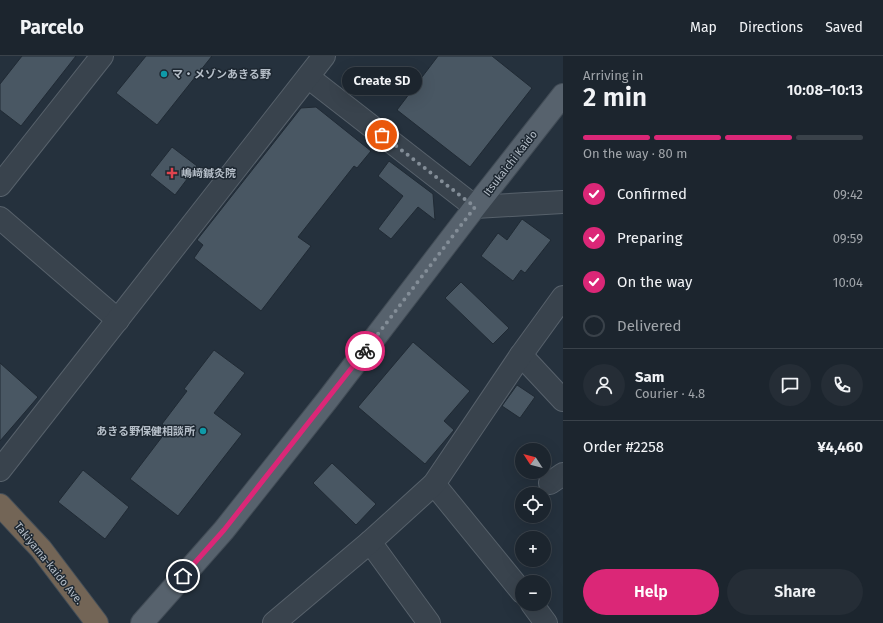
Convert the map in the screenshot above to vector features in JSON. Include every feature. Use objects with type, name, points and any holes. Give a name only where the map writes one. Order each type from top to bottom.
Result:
[{"type":"highway","name":"Takiyama-kaido Ave.","points":[[0,505],[41,550],[97,623]]},
{"type":"main road","name":"Itsukaichi Kaido","points":[[142,623],[229,523],[328,399],[563,95]]},
{"type":"street","points":[[0,185],[102,56]]},
{"type":"street","points":[[0,470],[324,56]]},
{"type":"street","points":[[308,77],[475,207],[563,202]]},
{"type":"street","points":[[0,218],[118,320]]},
{"type":"street","points":[[275,623],[370,542],[434,484],[521,355],[563,297]]},
{"type":"street","points":[[521,355],[563,400]]},
{"type":"street","points":[[434,484],[515,583]]},
{"type":"street","points":[[370,542],[429,623]]},
{"type":"street","points":[[537,611],[546,623]]},
{"type":"building","points":[[22,56],[76,56],[21,126],[0,110],[0,84]]},
{"type":"building","name":"マ・メゾンあきる野","points":[[146,56],[212,56],[157,125],[116,93]]},
{"type":"building","points":[[438,56],[492,56],[532,88],[470,167],[397,110]]},
{"type":"building","points":[[316,107],[371,151],[357,168],[354,166],[298,237],[311,246],[261,311],[194,258],[203,245],[197,240],[301,108]]},
{"type":"building","points":[[172,147],[197,166],[175,195],[150,175]]},
{"type":"building","points":[[389,161],[433,194],[435,220],[418,207],[391,239],[378,229],[403,196],[378,176]]},
{"type":"building","points":[[522,219],[551,240],[525,273],[521,270],[513,281],[481,256],[498,233],[507,240]]},
{"type":"building","points":[[461,282],[509,328],[493,344],[445,298]]},
{"type":"building","points":[[413,342],[470,391],[444,421],[454,430],[425,464],[358,407]]},
{"type":"building","name":"あきる野保健相談所","points":[[214,350],[245,373],[214,413],[242,434],[178,516],[130,479],[168,429],[162,424],[187,391],[184,389]]},
{"type":"building","points":[[0,363],[38,397],[0,441]]},
{"type":"building","points":[[517,385],[535,397],[520,418],[502,406]]},
{"type":"building","points":[[332,463],[376,504],[356,525],[313,483]]},
{"type":"building","points":[[83,470],[129,507],[105,539],[58,502]]},
{"type":"way so far","points":[[365,351],[475,207],[382,135]]},
{"type":"place","name":"マ・メゾンあきる野","points":[[164,74]]},
{"type":"place","name":"Create SD","points":[[382,135]]},
{"type":"place","name":"嶋﨑鍼灸院","points":[[172,173]]},
{"type":"place","name":"あきる野保健相談所","points":[[203,431]]},
{"type":"route","points":[[183,576],[224,530],[365,351]]}]
